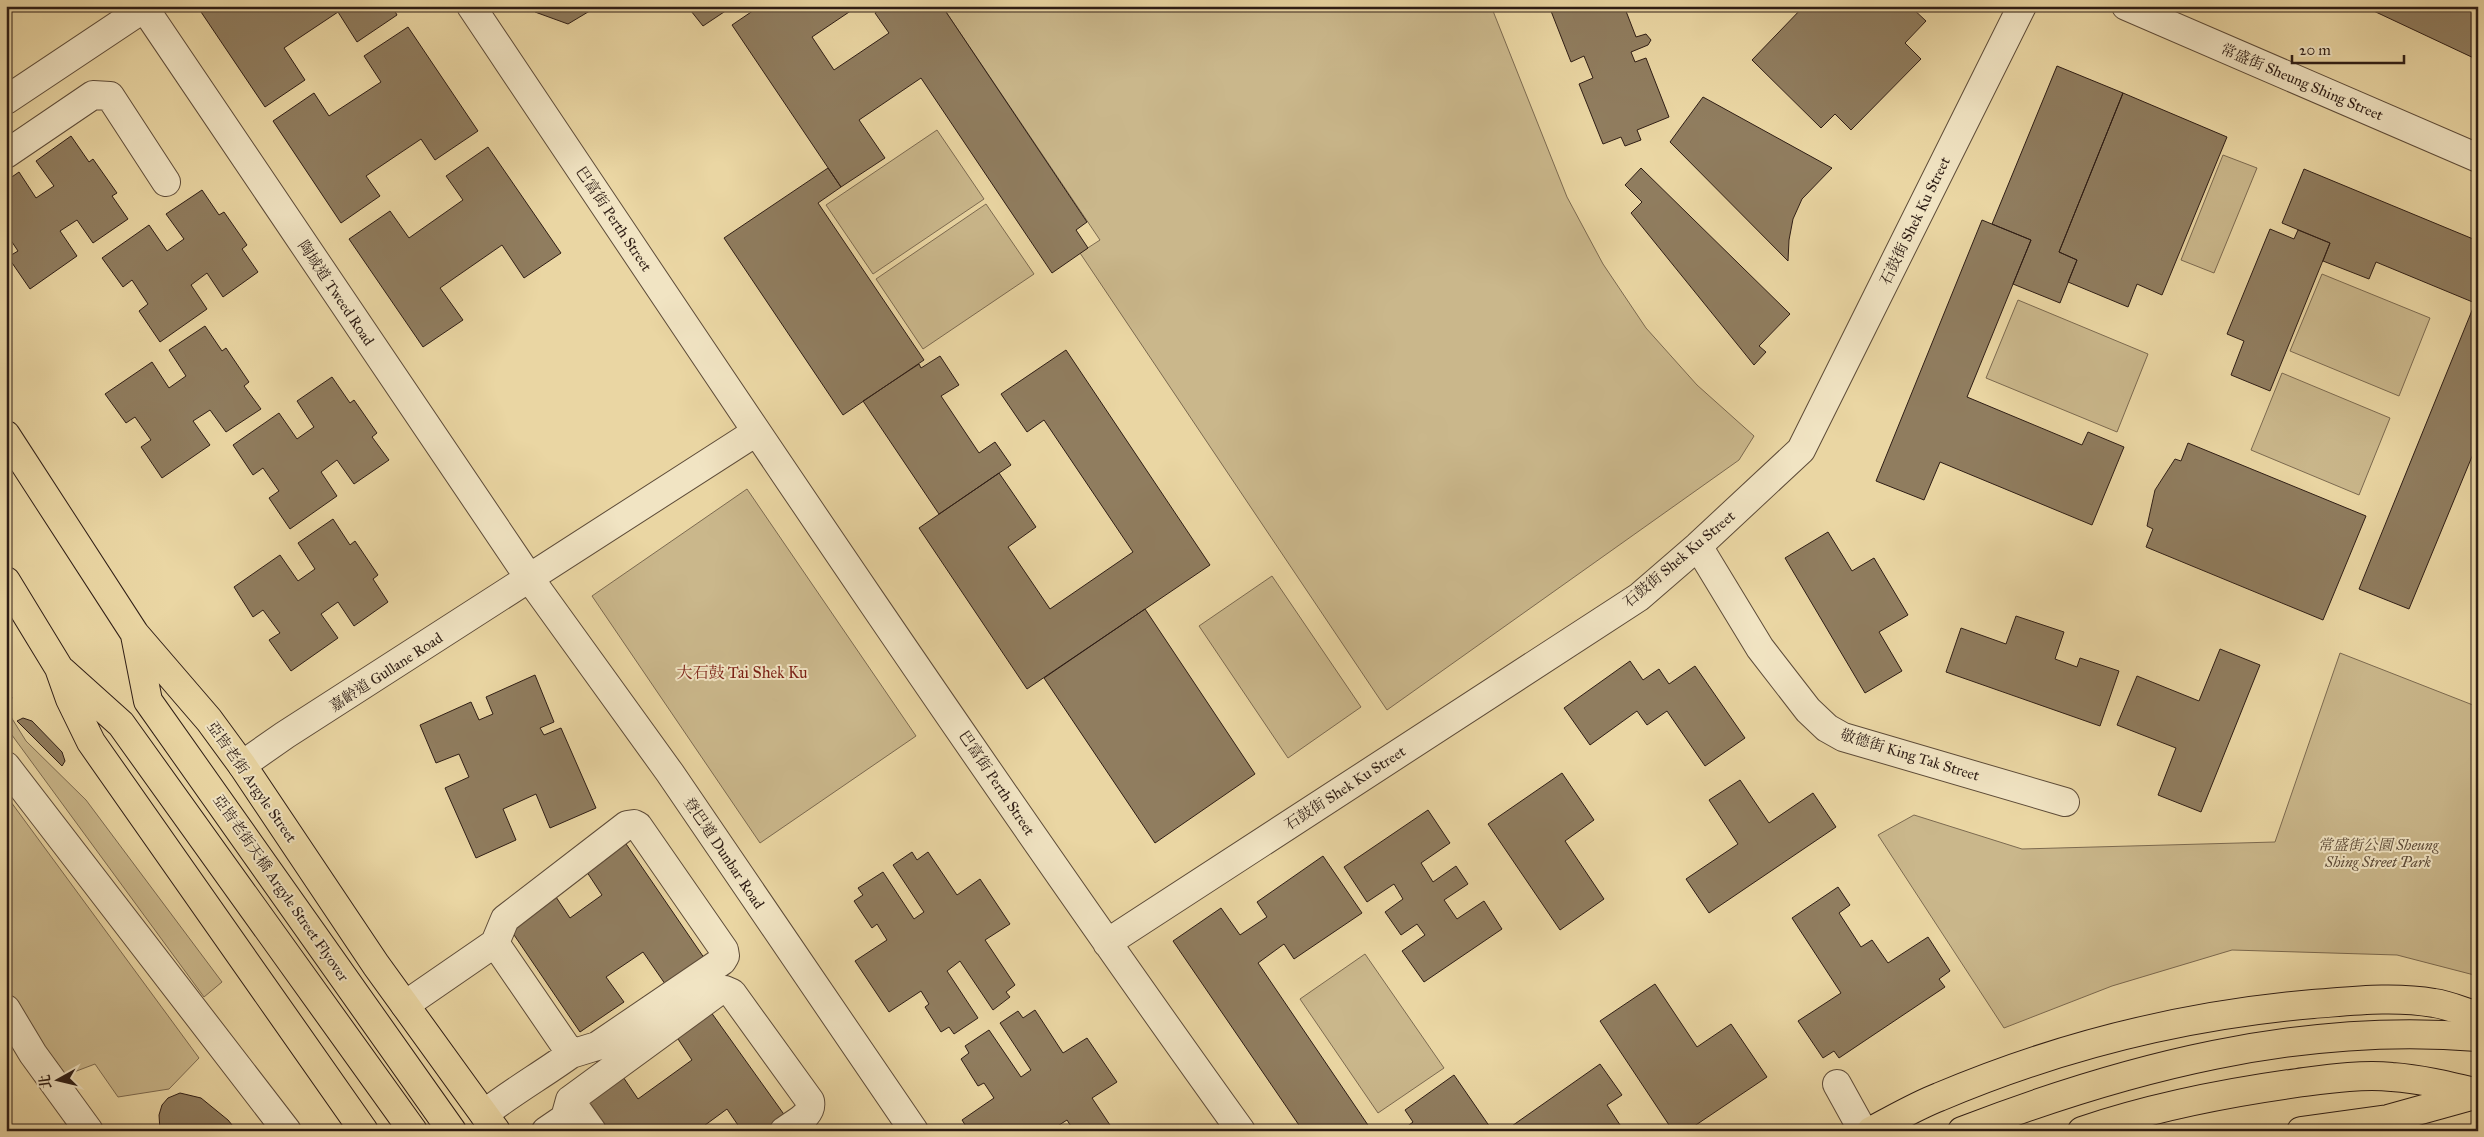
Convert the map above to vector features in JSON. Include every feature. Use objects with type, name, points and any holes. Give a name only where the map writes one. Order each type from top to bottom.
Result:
[{"type":"main road","name":"亞皆老街 Argyle Street","points":[[6,435],[135,634],[209,720],[242,765],[405,1004],[490,1122]]},
{"type":"main road","points":[[6,581],[59,668],[70,699],[92,742],[364,1131]]},
{"type":"main road","name":"亞皆老街天橋 Argyle Street Flyover","points":[[135,634],[148,701],[452,1131]]},
{"type":"main road","points":[[59,668],[121,724],[413,1131]]},
{"type":"main road","points":[[1872,1131],[1938,1097],[2020,1066],[2100,1042],[2191,1021],[2286,1007],[2378,999],[2435,1003],[2478,1016]]},
{"type":"main road","points":[[1962,1131],[2090,1086],[2168,1065],[2272,1045],[2329,1037],[2393,1033],[2478,1037]]},
{"type":"main road","points":[[2082,1131],[2175,1104],[2250,1089],[2334,1079],[2390,1076],[2426,1081],[2478,1093]]},
{"type":"main road","points":[[2301,1131],[2388,1119],[2478,1093]]},
{"type":"street","name":"巴富街 Perth Street","points":[[472,6],[756,432],[1107,943],[1241,1131]]},
{"type":"street","name":"石鼓街 Shek Ku Street","points":[[1107,943],[1638,596],[1698,546],[1801,450],[2022,6]]},
{"type":"street","name":"常盛街 Sheung Shing Street","points":[[2126,6],[2478,158]]},
{"type":"street","points":[[6,100],[144,7]]},
{"type":"street","name":"陶域道 Tweed Road","points":[[144,7],[530,579]]},
{"type":"street","points":[[6,154],[93,95],[110,96],[166,182]]},
{"type":"street","points":[[530,579],[756,432]]},
{"type":"street","name":"敬德街 King Tak Street","points":[[1698,546],[1760,648],[1808,710],[1827,728],[1843,736],[2065,802]]},
{"type":"street","name":"嘉齡道 Gullane Road","points":[[242,765],[530,579]]},
{"type":"street","name":"登巴道 Dunbar Road","points":[[530,579],[670,773],[914,1131]]},
{"type":"street","points":[[6,766],[218,1038],[287,1131]]},
{"type":"street","points":[[405,1004],[495,944],[505,919],[627,825],[634,824],[638,826],[724,950],[725,956],[722,961],[597,1046],[571,1054],[537,1078],[523,1084],[490,1122]]},
{"type":"street","points":[[495,944],[571,1054]]},
{"type":"street","points":[[546,1131],[565,1118],[570,1100],[718,991],[725,990],[732,993],[810,1101],[811,1108],[809,1113],[784,1131]]},
{"type":"street","points":[[6,1008],[34,1054],[89,1131]]},
{"type":"street","points":[[1837,1084],[1863,1131]]},
{"type":"street","points":[[570,1100],[592,1131]]},
{"type":"green space","points":[[942,6],[1491,6],[1567,197],[1603,264],[1646,328],[1697,385],[1754,436],[1739,460],[1387,710],[1080,253],[1100,240]]},
{"type":"green space","points":[[937,130],[984,199],[873,274],[826,205]]},
{"type":"green space","points":[[2223,155],[2257,168],[2214,273],[2181,260]]},
{"type":"green space","points":[[986,204],[1034,274],[923,349],[876,279]]},
{"type":"green space","points":[[2322,274],[2430,318],[2399,396],[2290,351]]},
{"type":"green space","points":[[2018,300],[2148,354],[2117,432],[1986,378]]},
{"type":"green space","points":[[2282,373],[2390,418],[2359,495],[2251,450]]},
{"type":"green space","points":[[747,489],[916,736],[760,843],[592,596]]},
{"type":"green space","points":[[1272,576],[1361,707],[1288,758],[1199,626]]},
{"type":"green space","name":"常盛街公園 Sheung Shing Street Park","points":[[2340,653],[2478,707],[2478,976],[2397,955],[2232,950],[2112,986],[2004,1028],[1878,835],[1914,815],[2022,849],[2275,842]]},
{"type":"green space","points":[[6,709],[26,741],[86,800],[222,982],[204,997],[6,727]]},
{"type":"green space","points":[[6,783],[11,802],[199,1058],[169,1089],[118,1097],[95,1064],[66,1075],[20,1013],[6,1016]]},
{"type":"green space","points":[[1365,954],[1444,1068],[1378,1113],[1300,999]]},
{"type":"building","points":[[197,6],[392,6],[397,15],[357,42],[338,12],[284,48],[305,80],[265,107]]},
{"type":"building","points":[[531,6],[598,6],[568,24],[535,12]]},
{"type":"building","points":[[687,6],[733,6],[703,26]]},
{"type":"building","points":[[760,6],[858,6],[812,37],[834,70],[889,33],[875,13],[885,6],[942,6],[1087,222],[1076,230],[1088,248],[1052,273],[921,78],[859,120],[885,158],[841,187],[732,25]]},
{"type":"building","points":[[1549,6],[1624,6],[1636,37],[1646,34],[1651,40],[1648,45],[1631,52],[1635,62],[1646,58],[1669,117],[1637,130],[1641,140],[1625,146],[1621,137],[1603,144],[1579,84],[1593,78],[1584,56],[1571,62]]},
{"type":"building","points":[[1804,6],[1910,6],[1926,21],[1905,43],[1921,59],[1851,130],[1835,114],[1821,128],[1752,60]]},
{"type":"building","points":[[2363,6],[2478,6],[2478,60]]},
{"type":"building","points":[[408,27],[478,131],[435,160],[421,139],[366,176],[380,196],[341,223],[273,121],[314,93],[329,116],[381,82],[364,56]]},
{"type":"building","points":[[2057,66],[2123,93],[2059,252],[2077,260],[2060,303],[2013,284],[2031,240],[1992,224]]},
{"type":"building","points":[[2123,93],[2227,137],[2162,295],[2137,284],[2128,307],[2068,282],[2077,260],[2059,252]]},
{"type":"building","points":[[1703,97],[1832,168],[1802,199],[1793,219],[1788,261],[1670,142]]},
{"type":"building","points":[[71,136],[89,162],[93,159],[117,193],[112,196],[128,219],[93,243],[77,220],[60,231],[77,256],[30,289],[8,257],[18,251],[6,233],[6,181],[19,172],[36,198],[54,186],[36,161]]},
{"type":"building","points":[[488,147],[561,253],[524,278],[502,245],[440,288],[463,320],[423,347],[349,239],[390,211],[409,238],[463,200],[446,176]]},
{"type":"building","points":[[828,168],[841,187],[818,203],[924,360],[843,415],[724,238]]},
{"type":"building","points":[[1641,168],[1790,314],[1759,346],[1766,352],[1754,365],[1631,213],[1642,202],[1625,185]]},
{"type":"building","points":[[2304,169],[2478,241],[2478,442],[2409,609],[2359,589],[2475,303],[2376,262],[2369,279],[2323,261],[2330,243],[2282,223]]},
{"type":"building","points":[[202,190],[219,215],[224,212],[247,245],[242,249],[258,272],[223,297],[207,273],[191,285],[207,309],[160,342],[139,311],[148,304],[132,280],[123,287],[102,258],[149,225],[167,251],[184,239],[166,214]]},
{"type":"building","points":[[1982,220],[2031,240],[1967,397],[2082,445],[2088,432],[2124,447],[2092,525],[1940,462],[1924,500],[1876,481]]},
{"type":"building","points":[[2270,229],[2294,239],[2298,230],[2330,243],[2270,391],[2231,375],[2244,341],[2227,334]]},
{"type":"building","points":[[205,326],[222,351],[226,348],[249,382],[244,386],[261,409],[226,432],[210,410],[193,421],[210,445],[162,478],[141,447],[151,440],[135,417],[126,423],[105,394],[152,362],[169,388],[186,376],[169,350]]},
{"type":"building","points":[[1066,350],[1210,565],[1027,689],[919,528],[999,473],[1036,527],[1008,547],[1050,609],[1133,552],[1044,420],[1027,432],[1001,394]]},
{"type":"building","points":[[940,356],[959,385],[941,396],[979,453],[995,442],[1011,465],[939,514],[863,401],[919,364],[921,368]]},
{"type":"building","points":[[332,377],[350,403],[354,400],[377,433],[372,437],[389,460],[354,484],[337,460],[321,472],[337,496],[290,529],[269,498],[279,491],[263,468],[253,475],[233,445],[279,413],[297,439],[314,427],[297,401]]},
{"type":"building","points":[[2188,443],[2366,516],[2323,620],[2146,547],[2153,529],[2147,526],[2155,490],[2175,459],[2181,461]]},
{"type":"building","points":[[333,519],[350,545],[355,541],[378,575],[373,579],[388,602],[354,626],[338,602],[321,614],[338,638],[291,671],[269,640],[280,633],[263,610],[253,617],[234,587],[280,555],[298,581],[315,569],[298,543]]},
{"type":"building","points":[[1828,532],[1852,571],[1874,558],[1908,615],[1879,632],[1902,671],[1865,693],[1785,558]]},
{"type":"building","points":[[1145,609],[1255,774],[1155,843],[1044,678]]},
{"type":"building","points":[[2016,616],[2064,632],[2055,659],[2077,667],[2080,658],[2119,671],[2100,726],[1946,672],[1961,628],[2006,644]]},
{"type":"building","points":[[2220,649],[2260,665],[2201,812],[2158,795],[2176,748],[2117,725],[2137,676],[2199,701]]},
{"type":"building","points":[[1630,661],[1643,680],[1659,669],[1669,684],[1695,666],[1745,738],[1705,766],[1667,711],[1647,725],[1637,711],[1590,745],[1564,708]]},
{"type":"building","points":[[535,675],[554,722],[540,728],[544,735],[561,728],[596,808],[550,828],[536,794],[503,809],[516,840],[476,858],[445,788],[469,777],[459,754],[436,763],[420,725],[471,702],[479,720],[493,714],[486,697]]},
{"type":"building","points":[[6,685],[12,698],[7,705],[6,704]]},
{"type":"building","points":[[23,718],[32,721],[62,752],[65,761],[62,766],[17,721]]},
{"type":"building","points":[[1562,773],[1594,820],[1565,841],[1604,899],[1560,930],[1488,824]]},
{"type":"building","points":[[1740,780],[1769,823],[1813,793],[1836,827],[1709,913],[1686,879],[1738,844],[1709,800]]},
{"type":"building","points":[[1428,810],[1450,843],[1421,863],[1433,882],[1456,866],[1468,884],[1444,900],[1457,919],[1484,901],[1502,929],[1424,982],[1402,951],[1425,935],[1417,924],[1401,935],[1385,912],[1403,899],[1394,884],[1367,902],[1344,867]]},
{"type":"building","points":[[622,838],[709,965],[670,991],[643,952],[606,977],[624,1002],[580,1032],[510,929],[556,897],[570,918],[602,895],[583,866]]},
{"type":"building","points":[[912,852],[917,860],[928,852],[957,895],[980,879],[1010,924],[985,940],[1015,985],[1006,992],[1010,997],[993,1010],[960,961],[947,971],[978,1018],[954,1034],[949,1027],[941,1032],[925,1007],[929,1004],[921,991],[889,1012],[855,961],[887,940],[877,924],[872,928],[854,901],[863,895],[858,888],[883,872],[914,919],[924,912],[893,865]]},
{"type":"building","points":[[1323,856],[1362,913],[1294,959],[1284,944],[1258,963],[1372,1131],[1303,1131],[1173,941],[1221,908],[1240,935],[1267,917],[1257,902]]},
{"type":"building","points":[[1838,887],[1850,905],[1839,913],[1861,947],[1872,940],[1888,963],[1928,937],[1950,971],[1939,979],[1945,987],[1839,1058],[1834,1051],[1823,1058],[1798,1021],[1841,993],[1792,918]]},
{"type":"building","points":[[1655,984],[1697,1047],[1731,1024],[1767,1077],[1687,1131],[1673,1131],[1600,1021]]},
{"type":"building","points":[[708,1008],[788,1120],[772,1131],[742,1131],[727,1109],[697,1131],[600,1131],[579,1101],[619,1071],[638,1099],[692,1060],[674,1033]]},
{"type":"building","points":[[1035,1010],[1063,1053],[1087,1038],[1117,1082],[1092,1098],[1114,1131],[1074,1131],[1067,1120],[1053,1129],[1055,1131],[969,1131],[962,1120],[994,1098],[984,1083],[978,1086],[961,1059],[969,1053],[965,1046],[989,1030],[1021,1077],[1031,1070],[1000,1023],[1018,1011],[1023,1018]]},
{"type":"building","points":[[1600,1064],[1622,1095],[1607,1105],[1624,1131],[1511,1131],[1509,1128]]},
{"type":"building","points":[[1454,1075],[1492,1130],[1401,1131],[1413,1122],[1405,1110]]},
{"type":"building","points":[[180,1093],[201,1098],[228,1120],[237,1131],[160,1131],[159,1115],[162,1105],[168,1098]]},
{"type":"district","name":"大石鼓 Tai Shek Ku","points":[[742,672]]}]
